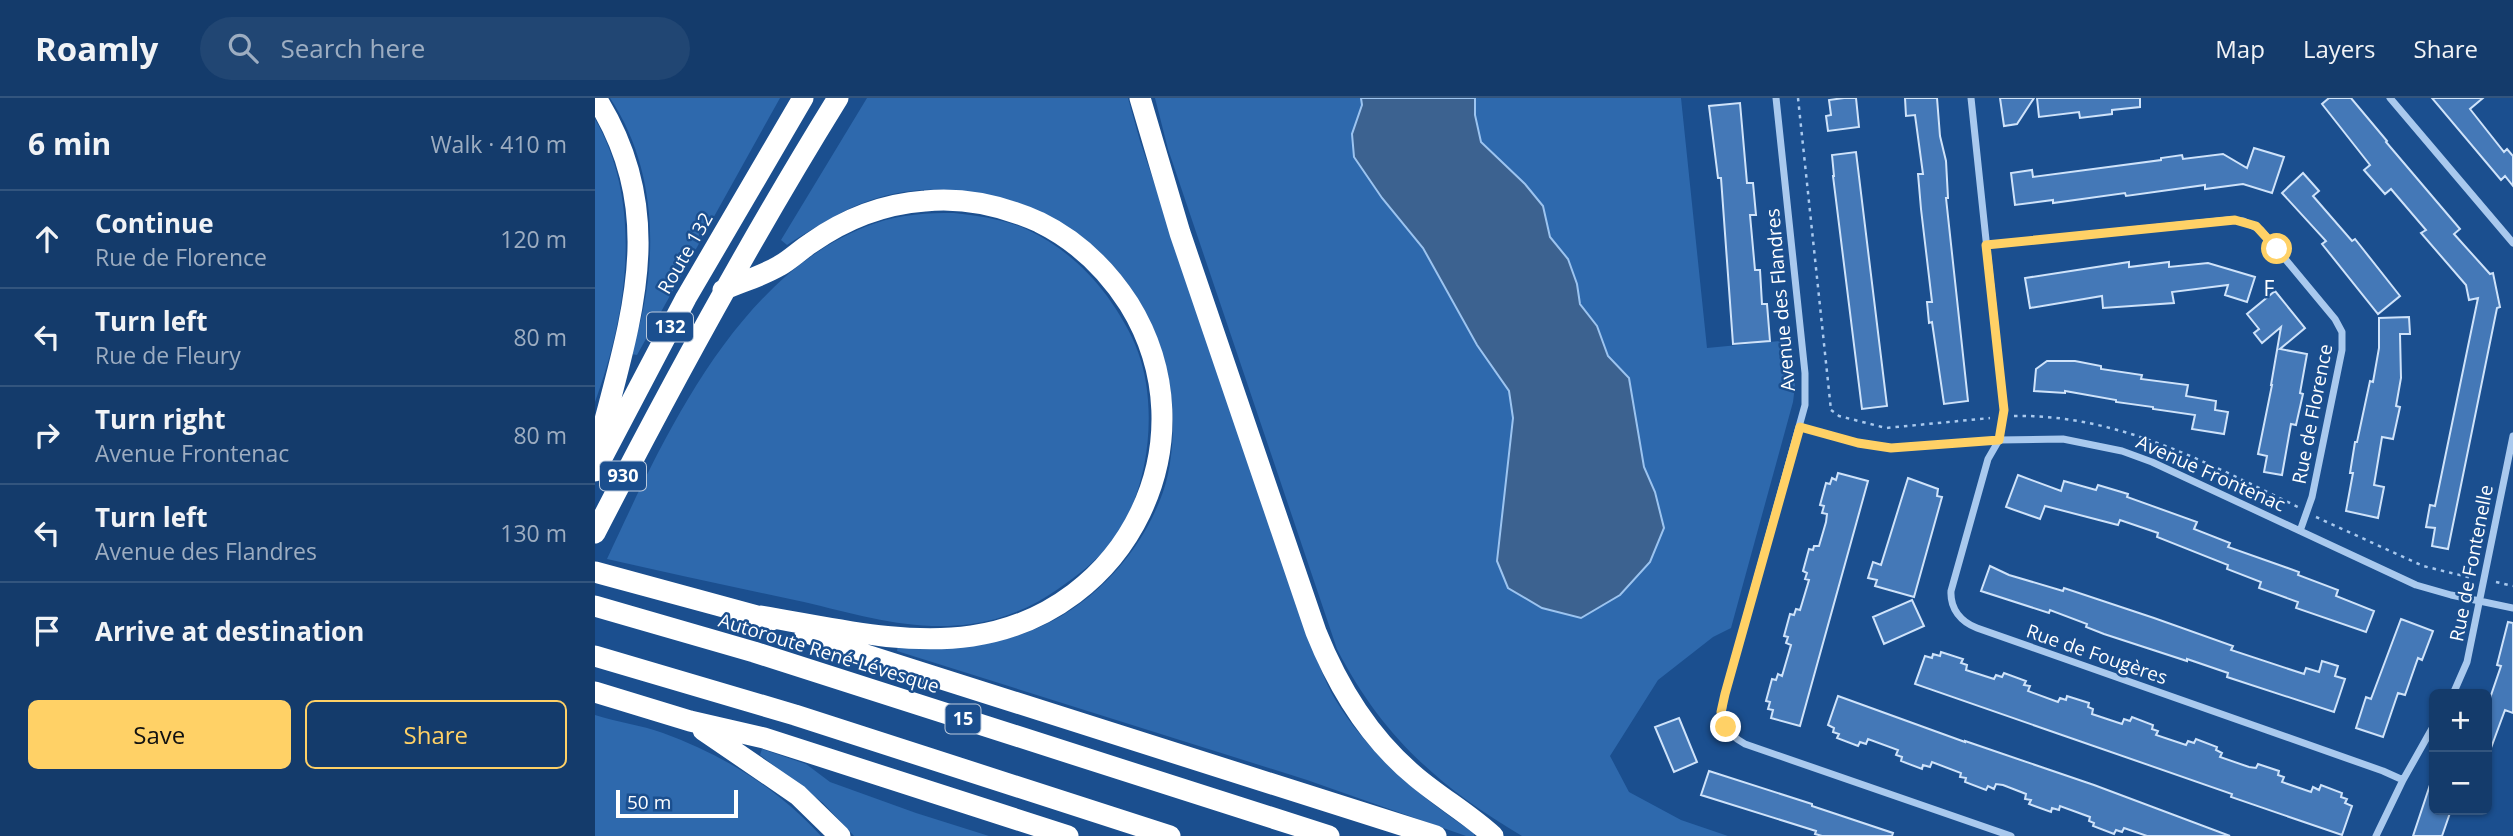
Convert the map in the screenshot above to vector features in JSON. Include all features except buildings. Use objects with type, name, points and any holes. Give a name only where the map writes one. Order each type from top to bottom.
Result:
[{"type":"highway","points":[[595,458],[632,312],[638,272],[639,232],[636,198],[625,155],[612,124],[596,98]]},
{"type":"highway","name":"Route 132","points":[[595,471],[644,373],[803,98]]},
{"type":"highway","points":[[723,290],[838,98]]},
{"type":"highway","points":[[1140,98],[1187,256],[1316,632],[1334,675],[1358,713],[1401,762],[1431,789],[1493,836]]},
{"type":"highway","points":[[595,572],[761,616],[870,634],[939,639],[991,633],[1023,623],[1051,610],[1102,570],[1139,517],[1158,458],[1162,425],[1161,392],[1154,359],[1145,334],[1125,298],[1108,276],[1059,233],[1020,214],[989,205],[958,200],[909,203],[875,211],[823,235],[781,265],[723,290]]},
{"type":"highway","name":"930","points":[[595,533],[723,290]]},
{"type":"highway","name":"Autoroute René-Lévesque","points":[[595,606],[754,652],[1329,836]]},
{"type":"highway","points":[[761,616],[863,654],[1436,836]]},
{"type":"highway","name":"15","points":[[595,656],[771,708],[1170,836]]},
{"type":"highway","points":[[595,692],[690,721],[764,738],[1068,836]]},
{"type":"highway","points":[[690,721],[790,789],[840,836]]},
{"type":"street","name":"Avenue des Flandres","points":[[1776,98],[1806,384],[1805,405],[1721,712],[1726,727],[1745,744],[2011,836]]},
{"type":"street","name":"Rue de Fougères","points":[[1971,98],[2004,410],[1999,440],[1988,459],[1951,591],[1952,605],[1963,620],[1977,628],[2403,780]]},
{"type":"street","points":[[2391,98],[2513,243]]},
{"type":"street","name":"Rue de Florence","points":[[1986,245],[2228,220],[2243,221],[2261,230],[2335,319],[2342,332],[2342,350],[2312,497],[2300,531]]},
{"type":"street","name":"Avenue Frontenac","points":[[1800,427],[1858,443],[1891,448],[1999,440],[2063,439],[2122,451],[2152,462],[2416,584],[2480,602],[2513,608]]},
{"type":"street","name":"Rue de Fontenelle","points":[[2456,689],[2465,670],[2513,436]]},
{"type":"street","points":[[2376,836],[2429,734]]},
{"type":"path","name":"Avenue des Flandres","points":[[1798,98],[1831,410]]},
{"type":"path","points":[[1826,414],[1831,410],[1839,416],[1886,428],[1990,418]]},
{"type":"path","name":"Avenue Frontenac","points":[[2017,415],[2087,421],[2132,432],[2179,451],[2292,505]]},
{"type":"path","points":[[2320,519],[2416,564],[2469,578]]},
{"type":"path","points":[[2498,583],[2513,586]]},
{"type":"shaded area","points":[[610,98],[780,98],[637,355],[631,354],[647,290],[650,223],[638,158],[626,127]]},
{"type":"shaded area","points":[[867,98],[1128,98],[1140,141],[1307,635],[1327,684],[1349,720],[1380,757],[1434,805],[1474,833],[1474,836],[1466,836],[1307,780],[897,651],[898,644],[966,645],[1016,636],[1055,620],[1095,592],[1128,556],[1154,514],[1168,475],[1173,419],[1170,384],[1161,349],[1148,317],[1109,261],[1083,238],[1054,218],[1021,204],[984,194],[946,190],[908,191],[860,204],[787,245],[781,240]]},
{"type":"shaded area","points":[[1155,98],[1361,98],[1362,105],[1352,134],[1382,198],[1423,248],[1477,345],[1509,391],[1513,418],[1497,561],[1655,492],[1644,467],[1629,378],[1608,356],[1597,326],[1580,304],[1577,284],[1568,259],[1550,237],[1543,206],[1525,184],[1481,142],[1475,115],[1475,98],[1681,98],[1707,348],[1790,340],[1795,386],[1793,402],[1731,628],[1713,637],[1658,680],[1610,756],[1629,792],[1681,820],[1728,836],[1522,836],[1439,778],[1393,733],[1373,708],[1337,649],[1168,149]]},
{"type":"shaded area","points":[[1361,98],[1475,98],[1475,115],[1481,142],[1525,184],[1543,206],[1550,237],[1568,259],[1577,284],[1580,304],[1597,326],[1608,356],[1629,378],[1644,467],[1655,492],[1664,528],[1650,562],[1620,595],[1581,618],[1542,608],[1508,588],[1497,561],[1513,418],[1509,391],[1477,345],[1423,248],[1382,198],[1354,157],[1352,134],[1362,105]]},
{"type":"shaded area","points":[[595,119],[610,152],[620,187],[625,223],[625,260],[615,333],[595,402]]},
{"type":"shaded area","points":[[954,213],[991,218],[1017,226],[1061,249],[1081,266],[1107,296],[1138,352],[1148,399],[1149,425],[1142,477],[1123,524],[1098,557],[1065,584],[1028,607],[994,619],[949,626],[886,621],[607,559],[681,411],[711,363],[745,318],[784,278],[827,246],[876,223],[905,216]]},
{"type":"shaded area","points":[[595,715],[663,733],[728,763],[787,803],[821,836],[595,836]]},
{"type":"shaded area","points":[[762,749],[806,764],[830,782],[989,836],[854,836],[823,803],[760,755]]},
{"type":"district","name":"F","points":[[2270,289]]},
{"type":"route","points":[[1726,727],[1721,712],[1725,694],[1800,427],[1870,446],[1891,448],[1999,440],[2004,410],[1986,245],[2235,220],[2256,226],[2277,249]]}]
